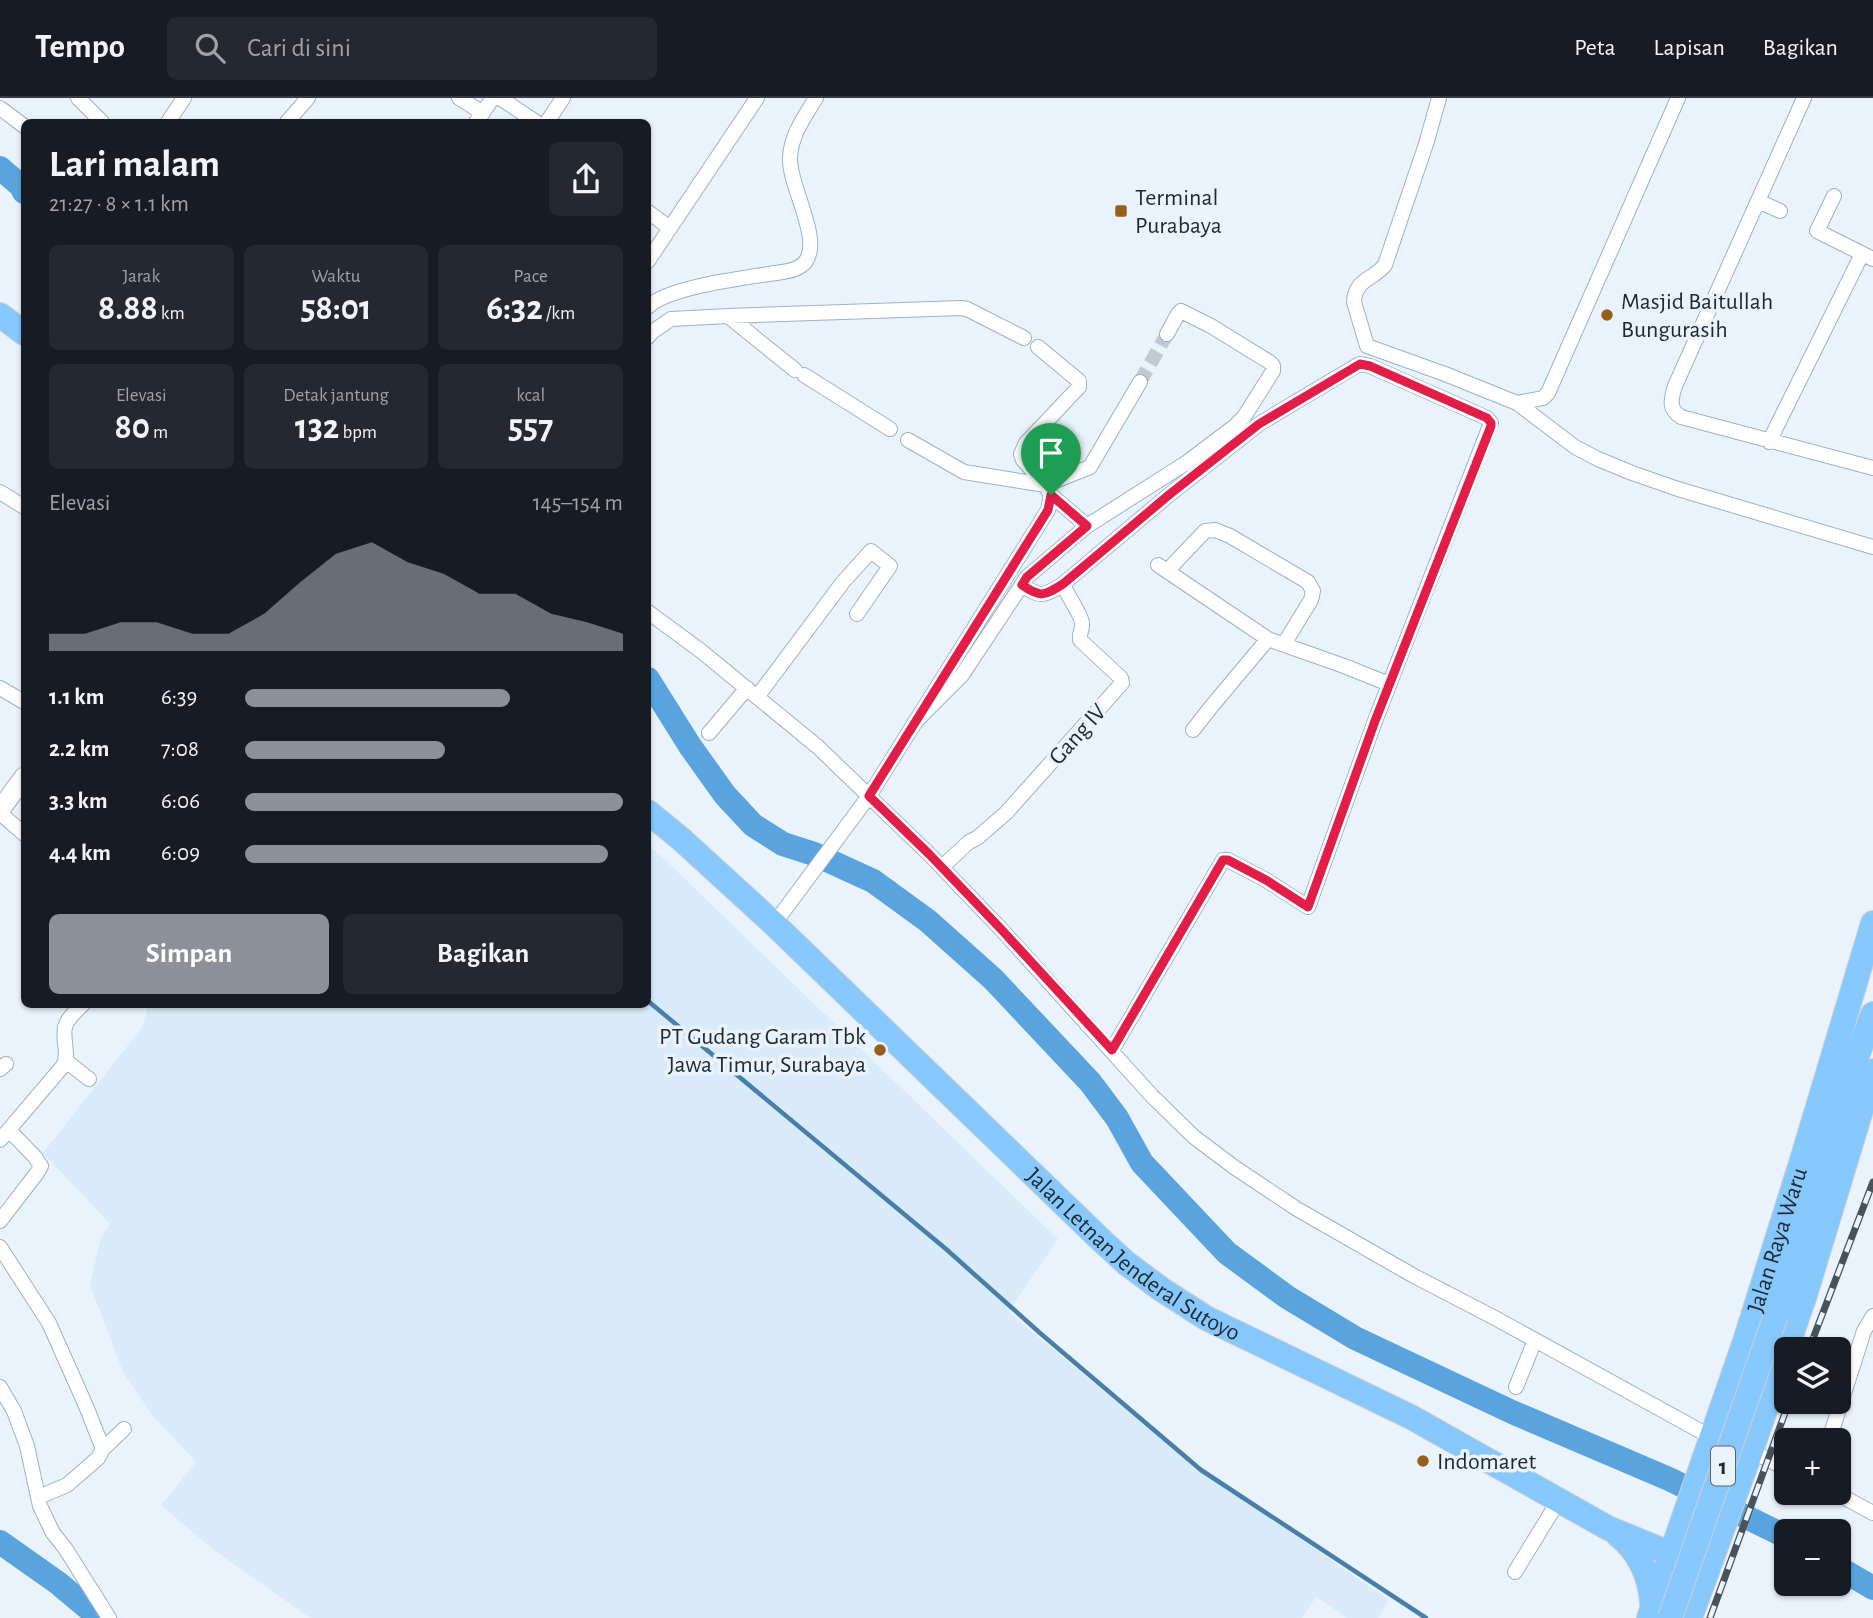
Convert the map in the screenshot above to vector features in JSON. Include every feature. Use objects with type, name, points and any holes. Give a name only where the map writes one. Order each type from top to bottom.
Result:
[{"type":"highway","points":[[0,315],[21,331]]},
{"type":"highway","name":"Jalan Letnan Jenderal Sutoyo","points":[[651,814],[774,924],[1126,1263],[1206,1318],[1411,1417],[1608,1528],[1708,1569]]},
{"type":"highway","name":"Jalan Raya Waru","points":[[1657,1614],[1671,1554],[1745,1341],[1873,923]]},
{"type":"highway","name":"1","points":[[1845,1087],[1856,1031],[1873,974]]},
{"type":"highway","name":"1","points":[[1657,1614],[1776,1315],[1845,1087],[1873,1014]]},
{"type":"highway","name":"Jalan Raya Waru","points":[[1690,1618],[1805,1294],[1873,1071]]},
{"type":"highway","points":[[1608,1528],[1640,1532],[1683,1518],[1684,1537],[1691,1544],[1709,1546],[1720,1536]]},
{"type":"highway","points":[[1608,1528],[1632,1548],[1641,1562],[1657,1614]]},
{"type":"street","points":[[78,98],[99,119]]},
{"type":"street","points":[[170,119],[184,98]]},
{"type":"street","points":[[290,119],[308,98]]},
{"type":"street","points":[[459,98],[480,118],[493,98]]},
{"type":"street","points":[[500,98],[532,119]]},
{"type":"street","points":[[549,119],[563,98]]},
{"type":"street","points":[[651,256],[757,98]]},
{"type":"street","points":[[651,304],[686,290],[796,269],[806,261],[811,241],[792,174],[790,157],[794,135],[816,98]]},
{"type":"street","points":[[1439,98],[1385,265],[1357,288],[1353,302],[1367,346],[1517,403],[1575,447],[1632,473],[1873,547]]},
{"type":"street","points":[[1517,403],[1543,398],[1548,393],[1678,98]]},
{"type":"street","points":[[1804,98],[1675,386],[1672,409],[1681,417],[1873,468]]},
{"type":"street","points":[[0,108],[21,124]]},
{"type":"street","points":[[1769,442],[1867,256],[1817,231],[1834,196]]},
{"type":"street","points":[[1758,201],[1780,211]]},
{"type":"street","points":[[651,214],[670,228]]},
{"type":"street","points":[[651,333],[671,319],[967,309],[1024,338]]},
{"type":"street","points":[[914,723],[962,675],[1027,577],[1087,526],[1186,463],[1235,426],[1244,417],[1273,371],[1272,363],[1212,326],[1181,311],[1167,334]]},
{"type":"street","points":[[728,316],[800,372],[890,429]]},
{"type":"street","points":[[1038,347],[1080,383],[1026,443],[1021,454],[1048,490],[1087,526]]},
{"type":"street","points":[[1022,585],[1036,594],[1043,595],[1063,584],[1259,424],[1360,364],[1434,394],[1487,418],[1491,423],[1389,684],[1308,907],[1266,880],[1228,860],[1223,860],[1112,1050]]},
{"type":"street","points":[[1434,394],[1445,374]]},
{"type":"street","points":[[908,440],[964,472],[1048,490],[1090,467],[1140,382]]},
{"type":"street","points":[[774,924],[869,796],[1048,510],[1048,490]]},
{"type":"street","points":[[0,492],[21,505]]},
{"type":"street","points":[[1284,644],[1311,600],[1313,591],[1308,582],[1215,530],[1205,531],[1162,568],[1268,639],[1389,684]]},
{"type":"street","points":[[709,733],[752,693],[871,551],[890,566],[857,614]]},
{"type":"street","name":"Gang IV","points":[[942,867],[1006,813],[1122,683],[1121,678],[1080,640],[1079,634],[1083,625],[1063,584]]},
{"type":"street","points":[[651,614],[701,651],[818,747],[869,796],[942,867],[1152,1096],[1194,1137],[1297,1209],[1414,1276],[1711,1437]]},
{"type":"street","points":[[1194,730],[1268,639]]},
{"type":"street","points":[[0,688],[21,700]]},
{"type":"street","points":[[21,781],[0,812],[21,831]]},
{"type":"street","points":[[0,1221],[41,1166],[35,1157],[4,1135],[66,1061],[65,1028],[80,1008]]},
{"type":"street","points":[[66,1061],[89,1079]]},
{"type":"street","points":[[0,1247],[49,1323],[103,1449]]},
{"type":"street","points":[[1833,1428],[1864,1331],[1873,1316]]},
{"type":"street","points":[[1516,1387],[1535,1340]]},
{"type":"street","points":[[0,1387],[14,1411],[27,1446],[40,1502],[53,1533],[109,1618]]},
{"type":"street","points":[[40,1502],[67,1485],[98,1458],[103,1449],[124,1429]]},
{"type":"street","points":[[1751,1451],[1774,1462]]},
{"type":"street","points":[[1515,1572],[1559,1500]]},
{"type":"street","points":[[1851,1501],[1873,1513]]},
{"type":"shaded area","points":[[651,847],[1058,1239],[1008,1312],[1171,1447],[1389,1600],[1378,1618],[1347,1618],[1316,1597],[1302,1618],[310,1618],[211,1548],[161,1505],[196,1462],[152,1415],[123,1372],[90,1285],[101,1237],[110,1224],[43,1153],[143,1026],[147,1008],[651,1008]]},
{"type":"waterway","points":[[0,168],[21,186]]},
{"type":"waterway","points":[[651,684],[725,795],[753,825],[783,844],[814,854],[873,881],[928,921],[993,979],[1090,1082],[1117,1118],[1142,1163],[1227,1253],[1287,1297],[1355,1338],[1512,1412],[1669,1479],[1774,1531]]},
{"type":"waterway","points":[[651,1003],[946,1249],[1201,1470],[1426,1618]]},
{"type":"waterway","points":[[0,1542],[58,1583],[95,1614]]},
{"type":"waterway","points":[[1851,1575],[1873,1588]]},
{"type":"waterway","points":[[95,1614],[97,1618]]},
{"type":"tunnel","points":[[1140,382],[1167,334]]},
{"type":"railway","points":[[1814,1337],[1873,1182]]},
{"type":"railway","points":[[1710,1618],[1785,1414]]},
{"type":"place","name":"Terminal Purabaya","points":[[1121,211]]},
{"type":"place","name":"Masjid Baitullah Bungurasih","points":[[1607,315]]},
{"type":"place","name":"PT Gudang Garam Tbk Jawa Timur, Surabaya","points":[[880,1050]]},
{"type":"place","name":"Indomaret","points":[[1423,1461]]},
{"type":"route","points":[[1360,364],[1434,394],[1487,418],[1491,423],[1375,721],[1308,907],[1266,880],[1228,860],[1223,860],[1112,1050],[1000,928],[869,796],[1048,510],[1051,495],[1087,526],[1027,577],[1022,585],[1036,594],[1043,595],[1063,584],[1259,424],[1360,364]]}]
